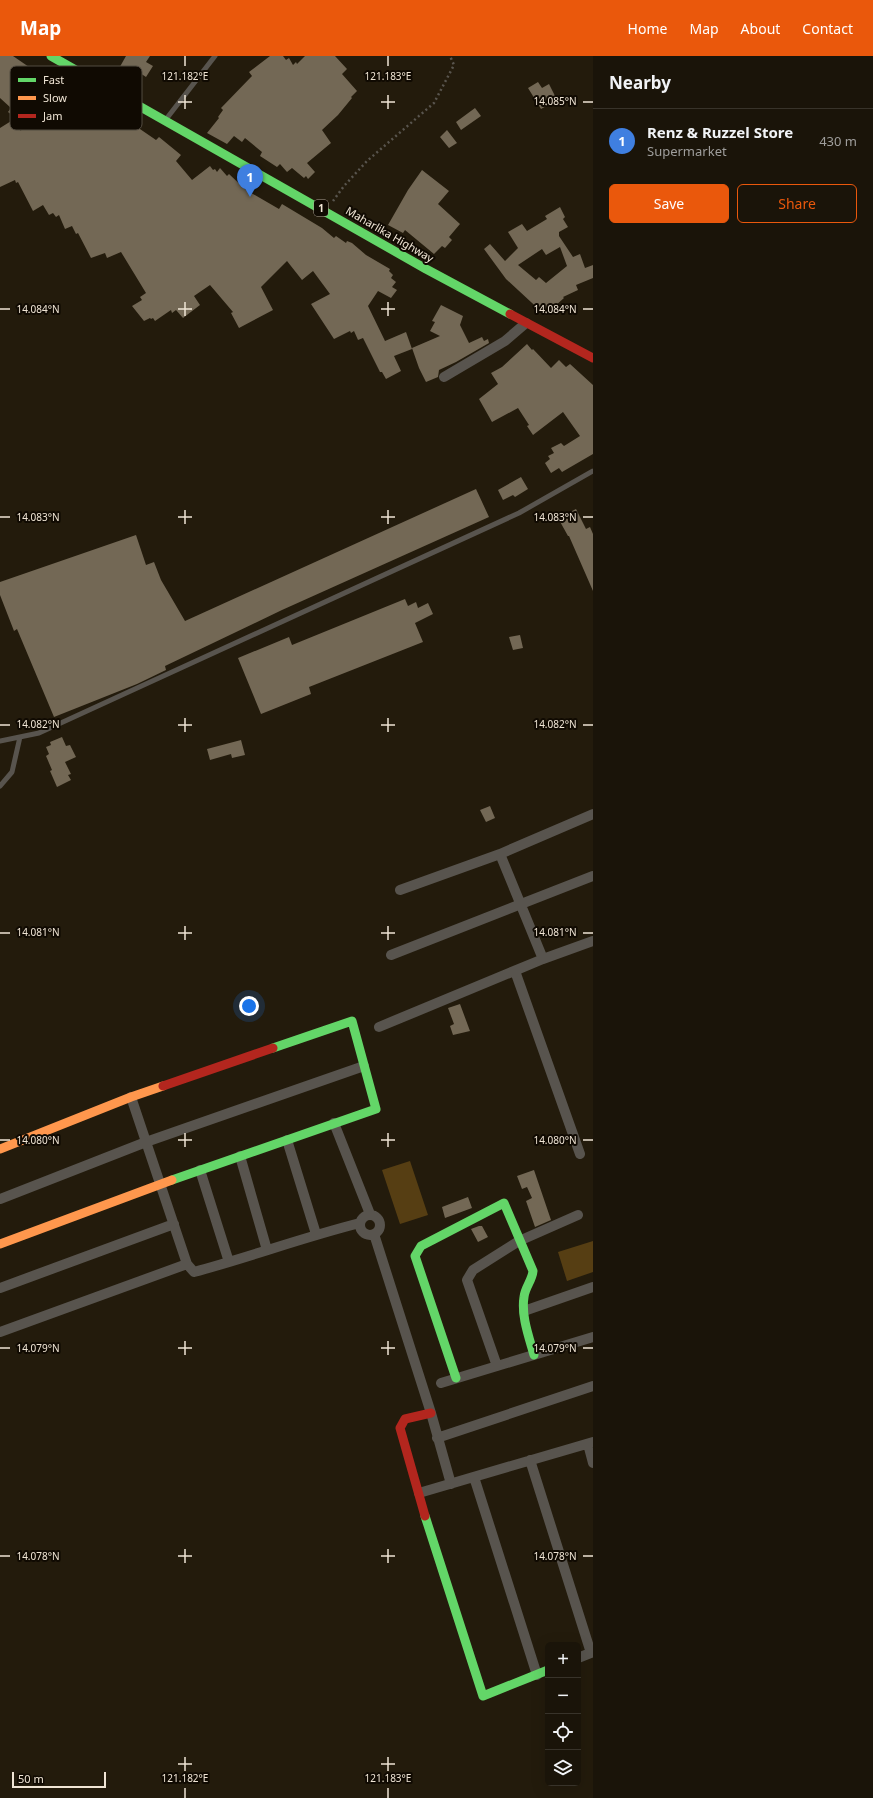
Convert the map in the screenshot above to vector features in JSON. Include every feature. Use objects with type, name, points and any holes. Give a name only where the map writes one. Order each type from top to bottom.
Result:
[{"type":"main road","name":"Maharlika Highway","points":[[51,56],[68,66]]},
{"type":"main road","name":"Maharlika Highway","points":[[142,108],[326,211],[426,269],[593,358]]},
{"type":"main road","points":[[0,1149],[132,1097],[352,1021],[376,1109],[160,1184],[0,1244]]},
{"type":"main road","points":[[456,1378],[415,1256],[422,1246],[504,1203],[533,1271],[532,1282],[525,1291],[524,1311],[534,1355]]},
{"type":"main road","points":[[431,1413],[405,1419],[400,1428],[434,1547],[483,1696],[545,1671]]},
{"type":"street","points":[[444,377],[505,341],[526,323]]},
{"type":"street","points":[[400,890],[500,854],[593,814]]},
{"type":"street","points":[[500,854],[543,958]]},
{"type":"street","points":[[391,955],[593,876]]},
{"type":"street","points":[[379,1027],[543,958],[593,941]]},
{"type":"street","points":[[515,971],[580,1154]]},
{"type":"street","points":[[0,1199],[146,1142],[364,1066]]},
{"type":"street","points":[[132,1097],[187,1264],[194,1272],[316,1234],[360,1223]]},
{"type":"street","points":[[334,1123],[370,1214]]},
{"type":"street","points":[[287,1140],[316,1234]]},
{"type":"street","points":[[240,1156],[267,1250]]},
{"type":"street","points":[[200,1170],[229,1262]]},
{"type":"street","points":[[370,1214],[377,1216],[381,1222],[380,1229],[374,1234],[367,1235],[361,1230],[360,1223],[363,1217],[370,1214]]},
{"type":"street","points":[[497,1366],[467,1280],[473,1270],[519,1241],[578,1215]]},
{"type":"street","points":[[0,1288],[174,1224]]},
{"type":"street","points":[[374,1234],[431,1413],[451,1484]]},
{"type":"street","points":[[0,1332],[187,1264]]},
{"type":"street","points":[[524,1311],[593,1287]]},
{"type":"street","points":[[441,1383],[593,1337]]},
{"type":"street","points":[[437,1438],[593,1386]]},
{"type":"street","points":[[419,1494],[590,1443],[593,1464]]},
{"type":"street","points":[[530,1460],[592,1652],[581,1657]]},
{"type":"street","points":[[474,1477],[537,1675]]},
{"type":"lane","points":[[164,121],[215,56]]},
{"type":"lane","points":[[0,741],[39,733],[519,513],[593,471]]},
{"type":"lane","points":[[0,786],[12,772],[20,737]]},
{"type":"path","points":[[326,211],[344,186],[367,161],[434,103],[454,65],[450,56]]},
{"type":"shaded area","points":[[410,1161],[428,1215],[400,1224],[382,1170]]},
{"type":"shaded area","points":[[593,1241],[593,1272],[567,1281],[558,1252]]},
{"type":"building","points":[[0,56],[13,56],[28,66],[10,66],[10,107],[0,98]]},
{"type":"building","points":[[126,56],[150,56],[146,62],[153,66],[146,77],[142,74],[142,66],[120,66]]},
{"type":"building","points":[[270,56],[283,56],[286,60],[289,58],[293,65],[296,62],[297,64],[305,56],[335,56],[347,69],[342,74],[357,91],[338,115],[322,130],[331,143],[307,163],[315,172],[308,179],[306,176],[304,178],[292,168],[287,172],[280,164],[277,167],[260,156],[262,152],[245,138],[242,142],[234,136],[227,144],[207,133],[219,118],[218,117],[223,110],[221,108],[252,76],[249,72]]},
{"type":"building","points":[[538,82],[542,88],[549,84],[557,100],[541,109],[528,88]]},
{"type":"building","points":[[475,108],[481,116],[461,130],[456,122]]},
{"type":"building","points":[[10,122],[10,130],[20,131],[141,130],[156,140],[159,137],[181,155],[176,161],[192,180],[210,166],[217,172],[220,168],[227,176],[229,174],[246,190],[279,209],[282,204],[322,228],[334,238],[336,236],[346,243],[347,241],[352,243],[366,255],[390,269],[389,271],[393,275],[391,278],[396,282],[392,287],[397,290],[391,298],[378,291],[368,306],[385,341],[406,332],[412,349],[394,356],[401,371],[386,379],[382,372],[380,372],[363,338],[358,340],[354,331],[351,333],[350,331],[334,339],[311,304],[330,294],[313,271],[302,280],[287,261],[261,287],[273,310],[239,328],[231,313],[233,312],[210,285],[194,296],[200,305],[183,318],[176,310],[172,313],[171,310],[155,321],[153,318],[150,318],[144,321],[132,306],[142,300],[140,297],[146,293],[121,252],[107,258],[105,253],[91,258],[78,233],[76,234],[72,226],[65,229],[59,215],[56,217],[53,213],[49,215],[43,205],[33,211],[18,182],[16,183],[15,180],[0,187],[0,128]]},
{"type":"building","points":[[447,130],[457,143],[449,148],[440,137]]},
{"type":"building","points":[[422,170],[449,191],[438,204],[460,224],[449,237],[452,240],[445,248],[442,246],[434,254],[405,230],[403,233],[388,225],[408,190]]},
{"type":"building","points":[[560,207],[565,217],[563,219],[568,227],[559,232],[559,236],[573,257],[580,254],[585,268],[593,265],[593,278],[576,285],[578,290],[563,297],[564,298],[545,315],[506,279],[484,249],[490,244],[505,261],[518,248],[508,232],[522,224],[527,231],[547,219],[545,216]],"holes":[[[560,247],[567,266],[546,283],[539,277],[536,280],[518,265],[542,249],[546,255]]]},
{"type":"building","points":[[441,305],[463,316],[460,325],[469,343],[482,337],[484,341],[488,339],[489,343],[439,370],[438,377],[426,382],[412,348],[440,336],[430,331],[435,322],[432,321]]},
{"type":"building","points":[[527,344],[551,368],[559,360],[566,367],[570,364],[593,385],[593,454],[562,472],[559,468],[551,473],[545,463],[550,459],[548,456],[554,453],[551,448],[561,443],[564,446],[580,436],[563,412],[533,435],[527,426],[529,425],[518,408],[492,422],[479,399],[498,384],[491,373],[502,367]]},
{"type":"building","points":[[521,477],[528,489],[515,497],[513,495],[503,500],[498,490]]},
{"type":"building","points":[[476,489],[489,517],[282,610],[165,666],[166,670],[137,684],[54,717],[17,629],[14,631],[0,595],[0,582],[136,535],[146,565],[154,562],[161,580],[185,621]]},
{"type":"building","points":[[576,509],[586,529],[590,527],[593,534],[593,591],[569,536],[558,518]]},
{"type":"building","points":[[405,599],[408,606],[416,602],[418,608],[428,603],[433,614],[415,623],[423,642],[309,687],[311,694],[261,714],[238,658],[289,637],[292,645]]},
{"type":"building","points":[[520,635],[523,648],[513,650],[509,637]]},
{"type":"building","points":[[62,737],[66,746],[70,745],[76,757],[65,762],[71,774],[68,775],[71,780],[57,787],[50,771],[52,770],[46,756],[49,754],[46,747],[51,745],[50,742]]},
{"type":"building","points":[[241,740],[245,755],[232,758],[231,754],[210,760],[207,749]]},
{"type":"building","points":[[490,806],[495,818],[486,822],[480,810]]},
{"type":"building","points":[[460,1004],[470,1031],[453,1035],[450,1026],[454,1024],[448,1008]]},
{"type":"building","points":[[534,1170],[551,1220],[535,1227],[526,1201],[532,1198],[527,1187],[522,1189],[517,1176]]},
{"type":"building","points":[[468,1197],[472,1208],[445,1218],[442,1207]]},
{"type":"building","points":[[482,1226],[488,1237],[478,1242],[471,1229]]},
{"type":"traffic: fast","points":[[51,56],[69,66]]},
{"type":"traffic: fast","points":[[142,108],[426,269],[510,314]]},
{"type":"traffic: fast","points":[[172,1180],[376,1109],[352,1021],[273,1048]]},
{"type":"traffic: fast","points":[[456,1378],[415,1256],[421,1246],[504,1203],[533,1271],[525,1293],[523,1304],[526,1326],[534,1355]]},
{"type":"traffic: fast","points":[[425,1516],[483,1696],[545,1671]]},
{"type":"traffic: slow","points":[[0,1149],[131,1097],[163,1086]]},
{"type":"traffic: slow","points":[[0,1244],[172,1180]]},
{"type":"traffic: jam","points":[[510,314],[593,358]]},
{"type":"traffic: jam","points":[[163,1086],[273,1048]]},
{"type":"traffic: jam","points":[[425,1516],[400,1428],[405,1419],[431,1413]]},
{"type":"place","name":"Renz & Ruzzel Store","points":[[250,197]]}]
